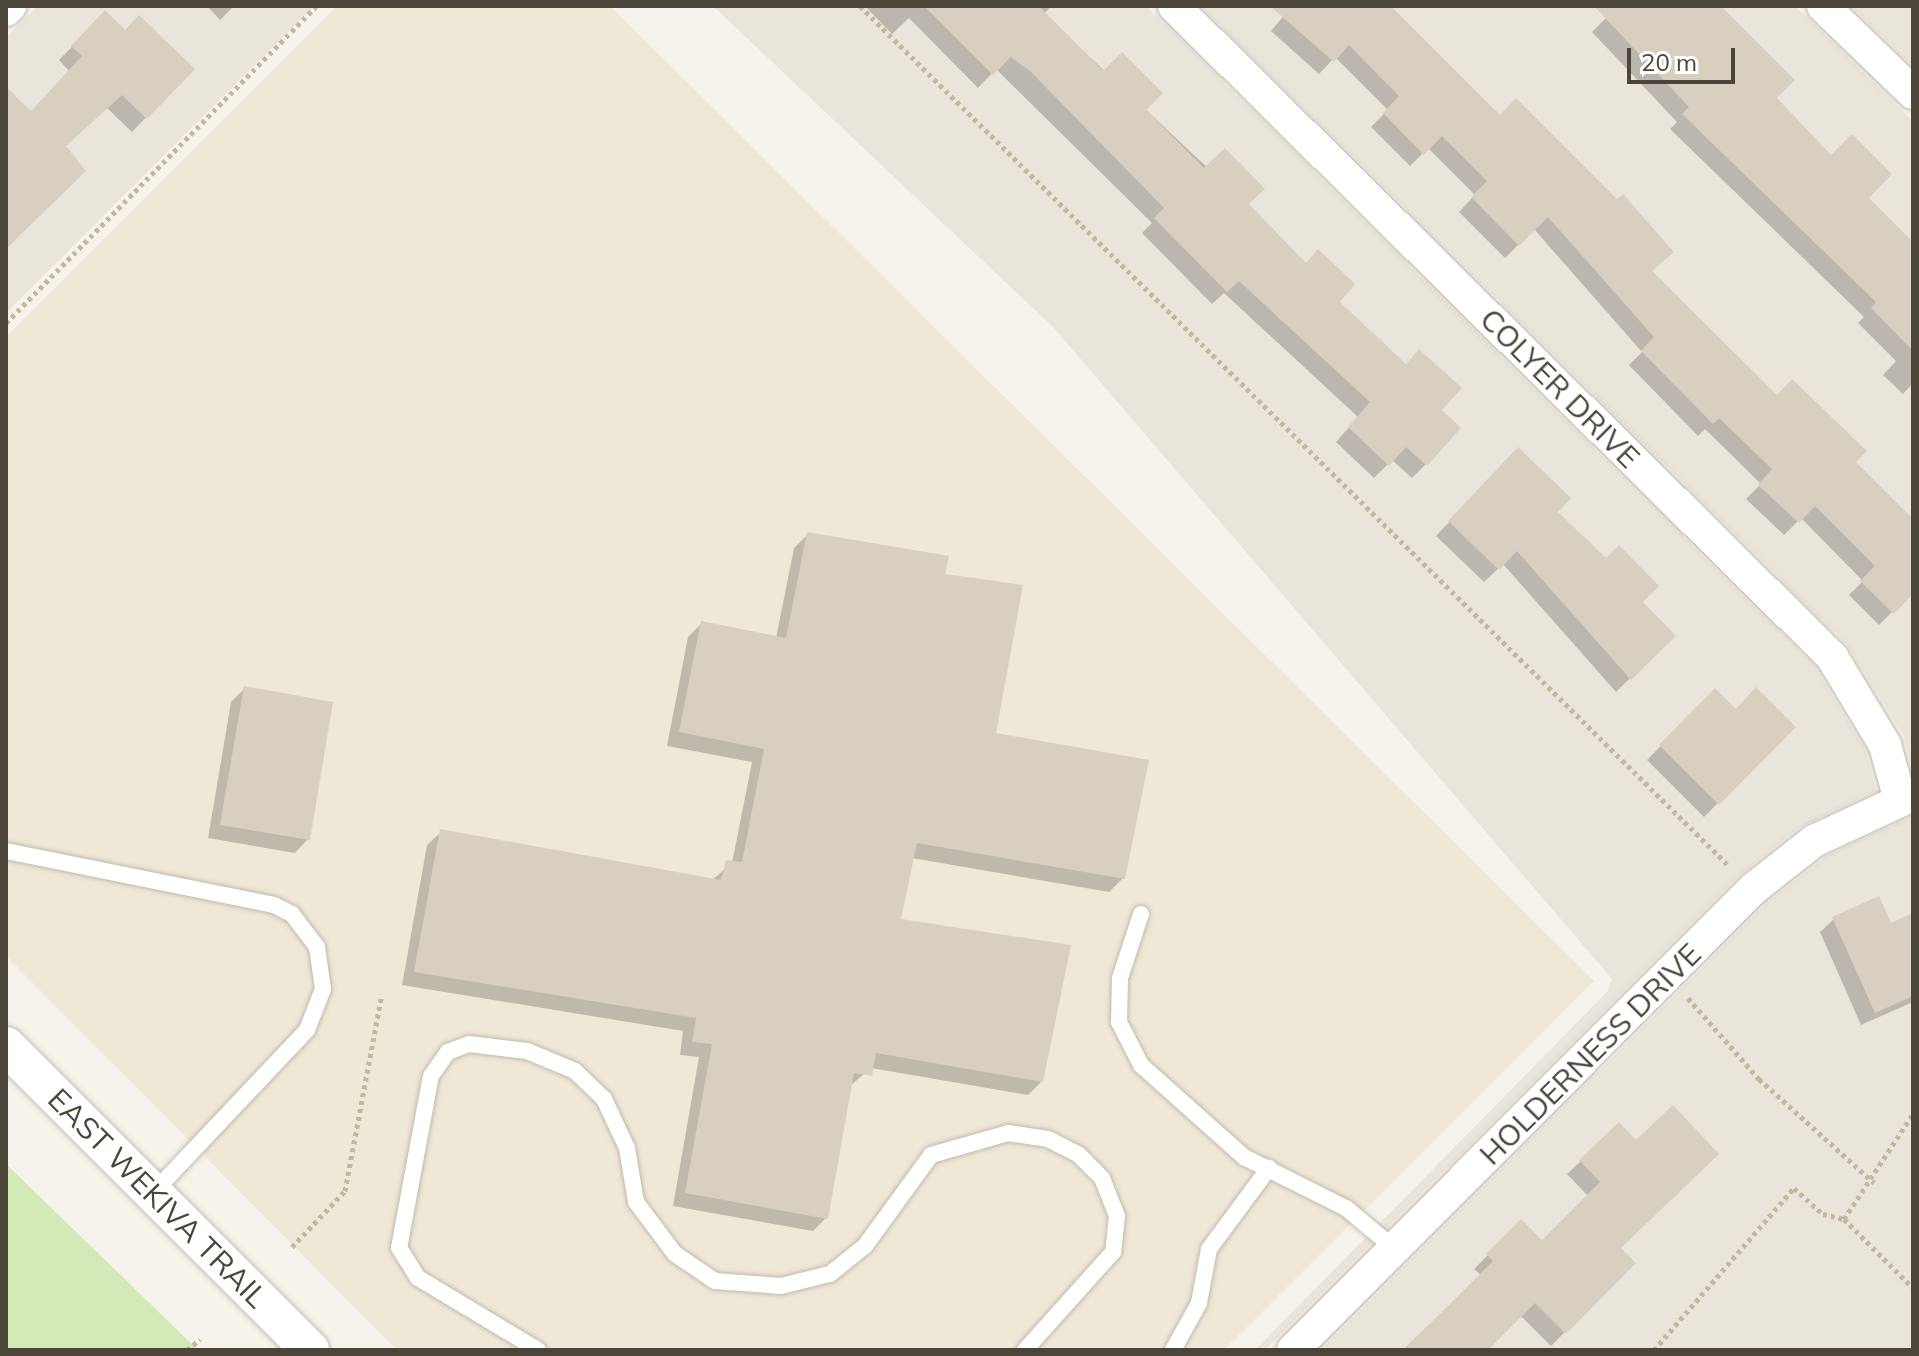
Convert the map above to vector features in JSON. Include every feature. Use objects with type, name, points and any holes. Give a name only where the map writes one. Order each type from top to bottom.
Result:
[{"type":"street","name":"COLYER DRIVE","points":[[1174,6],[1832,657],[1885,745],[1906,798]]},
{"type":"street","points":[[1823,6],[1913,93]]},
{"type":"street","name":"HOLDERNESS DRIVE","points":[[1293,1350],[1753,889],[1814,841],[1906,798]]},
{"type":"street","name":"EAST WEKIVA TRAIL","points":[[6,1046],[310,1350]]},
{"type":"lane","points":[[6,851],[274,905],[292,914],[317,947],[323,989],[307,1030],[153,1193]]},
{"type":"lane","points":[[1141,914],[1120,978],[1119,1022],[1141,1065],[1216,1134],[1269,1168],[1346,1208],[1395,1249]]},
{"type":"lane","points":[[538,1350],[418,1278],[399,1248],[431,1076],[448,1052],[469,1044],[527,1051],[575,1071],[604,1099],[627,1148],[636,1202],[675,1254],[715,1281],[781,1286],[830,1274],[865,1246],[931,1155],[945,1150],[1008,1133],[1048,1139],[1079,1155],[1102,1178],[1117,1216],[1113,1252],[1025,1350]]},
{"type":"lane","points":[[1173,1350],[1199,1303],[1209,1249],[1269,1168]]},
{"type":"path","points":[[6,323],[316,6]]},
{"type":"path","points":[[860,6],[1753,889]]},
{"type":"path","points":[[1667,978],[1759,1079],[1874,1183]]},
{"type":"path","points":[[292,1247],[345,1191],[382,994]]},
{"type":"path","points":[[1844,1219],[1874,1183],[1913,1114]]},
{"type":"path","points":[[1654,1350],[1794,1188],[1823,1214],[1844,1219],[1913,1288]]},
{"type":"path","points":[[187,1350],[200,1339]]},
{"type":"shaded area","points":[[38,6],[314,6],[6,313],[6,38]]},
{"type":"shaded area","points":[[337,6],[610,6],[1594,981],[1224,1350],[397,1350],[6,956],[6,337]]},
{"type":"shaded area","points":[[713,6],[1146,6],[1815,667],[1866,751],[1876,791],[1800,827],[1737,877],[1265,1350],[1255,1350],[1608,991],[1612,979],[1054,328]]},
{"type":"shaded area","points":[[1201,6],[1795,6],[1913,121],[1913,770],[1904,736],[1847,644]]},
{"type":"shaded area","points":[[1851,6],[1913,6],[1913,66]]},
{"type":"shaded area","points":[[1913,816],[1913,1350],[1321,1350],[1768,902],[1827,856]]},
{"type":"green space","points":[[6,1164],[198,1350],[6,1350]]},
{"type":"building","points":[[924,6],[1039,6],[1103,71],[1122,52],[1163,93],[1146,110],[1204,168],[1225,148],[1265,189],[1249,204],[1306,263],[1318,249],[1355,284],[1340,302],[1406,364],[1419,349],[1462,388],[1442,410],[1461,428],[1427,466],[1406,447],[1389,466],[1348,427],[1370,402],[1239,281],[1227,292],[1154,218],[1164,208],[1031,72],[1011,57],[993,75]]},
{"type":"building","points":[[1270,6],[1391,6],[1500,115],[1516,98],[1617,199],[1623,194],[1674,252],[1652,271],[1777,395],[1792,379],[1867,451],[1856,462],[1913,519],[1913,594],[1894,614],[1860,581],[1875,566],[1815,506],[1799,523],[1758,485],[1772,469],[1719,418],[1713,424],[1641,351],[1654,337],[1548,217],[1519,246],[1471,197],[1487,181],[1442,136],[1424,155],[1383,113],[1399,96],[1349,45],[1334,62]]},
{"type":"building","points":[[1594,6],[1721,6],[1795,80],[1777,98],[1831,155],[1852,134],[1892,174],[1869,198],[1913,242],[1913,351],[1871,308],[1876,302],[1682,114],[1689,107]]},
{"type":"building","points":[[105,10],[125,30],[139,15],[195,69],[147,119],[122,95],[66,146],[86,171],[6,249],[6,87],[31,111],[82,56],[71,46]]},
{"type":"building","points":[[1518,447],[1571,498],[1558,512],[1606,558],[1619,545],[1659,586],[1643,602],[1676,636],[1631,680],[1517,551],[1499,570],[1448,521]]},
{"type":"building","points":[[807,532],[949,556],[945,574],[1023,585],[996,733],[1149,760],[1125,879],[917,843],[901,919],[1071,945],[1043,1082],[876,1053],[872,1076],[854,1073],[828,1219],[685,1193],[712,1044],[692,1042],[696,1018],[414,972],[440,829],[721,880],[726,860],[742,862],[764,749],[679,732],[701,621],[786,638]]},
{"type":"building","points":[[244,686],[333,702],[310,840],[220,825]]},
{"type":"building","points":[[1756,687],[1796,727],[1719,805],[1659,745],[1715,688],[1736,709]]},
{"type":"building","points":[[1879,896],[1891,923],[1913,913],[1913,996],[1875,1013],[1832,917]]},
{"type":"building","points":[[1673,1105],[1719,1154],[1621,1248],[1636,1263],[1566,1334],[1535,1303],[1488,1350],[1404,1350],[1493,1261],[1486,1254],[1521,1219],[1542,1240],[1600,1182],[1579,1160],[1619,1122],[1636,1140]]}]
